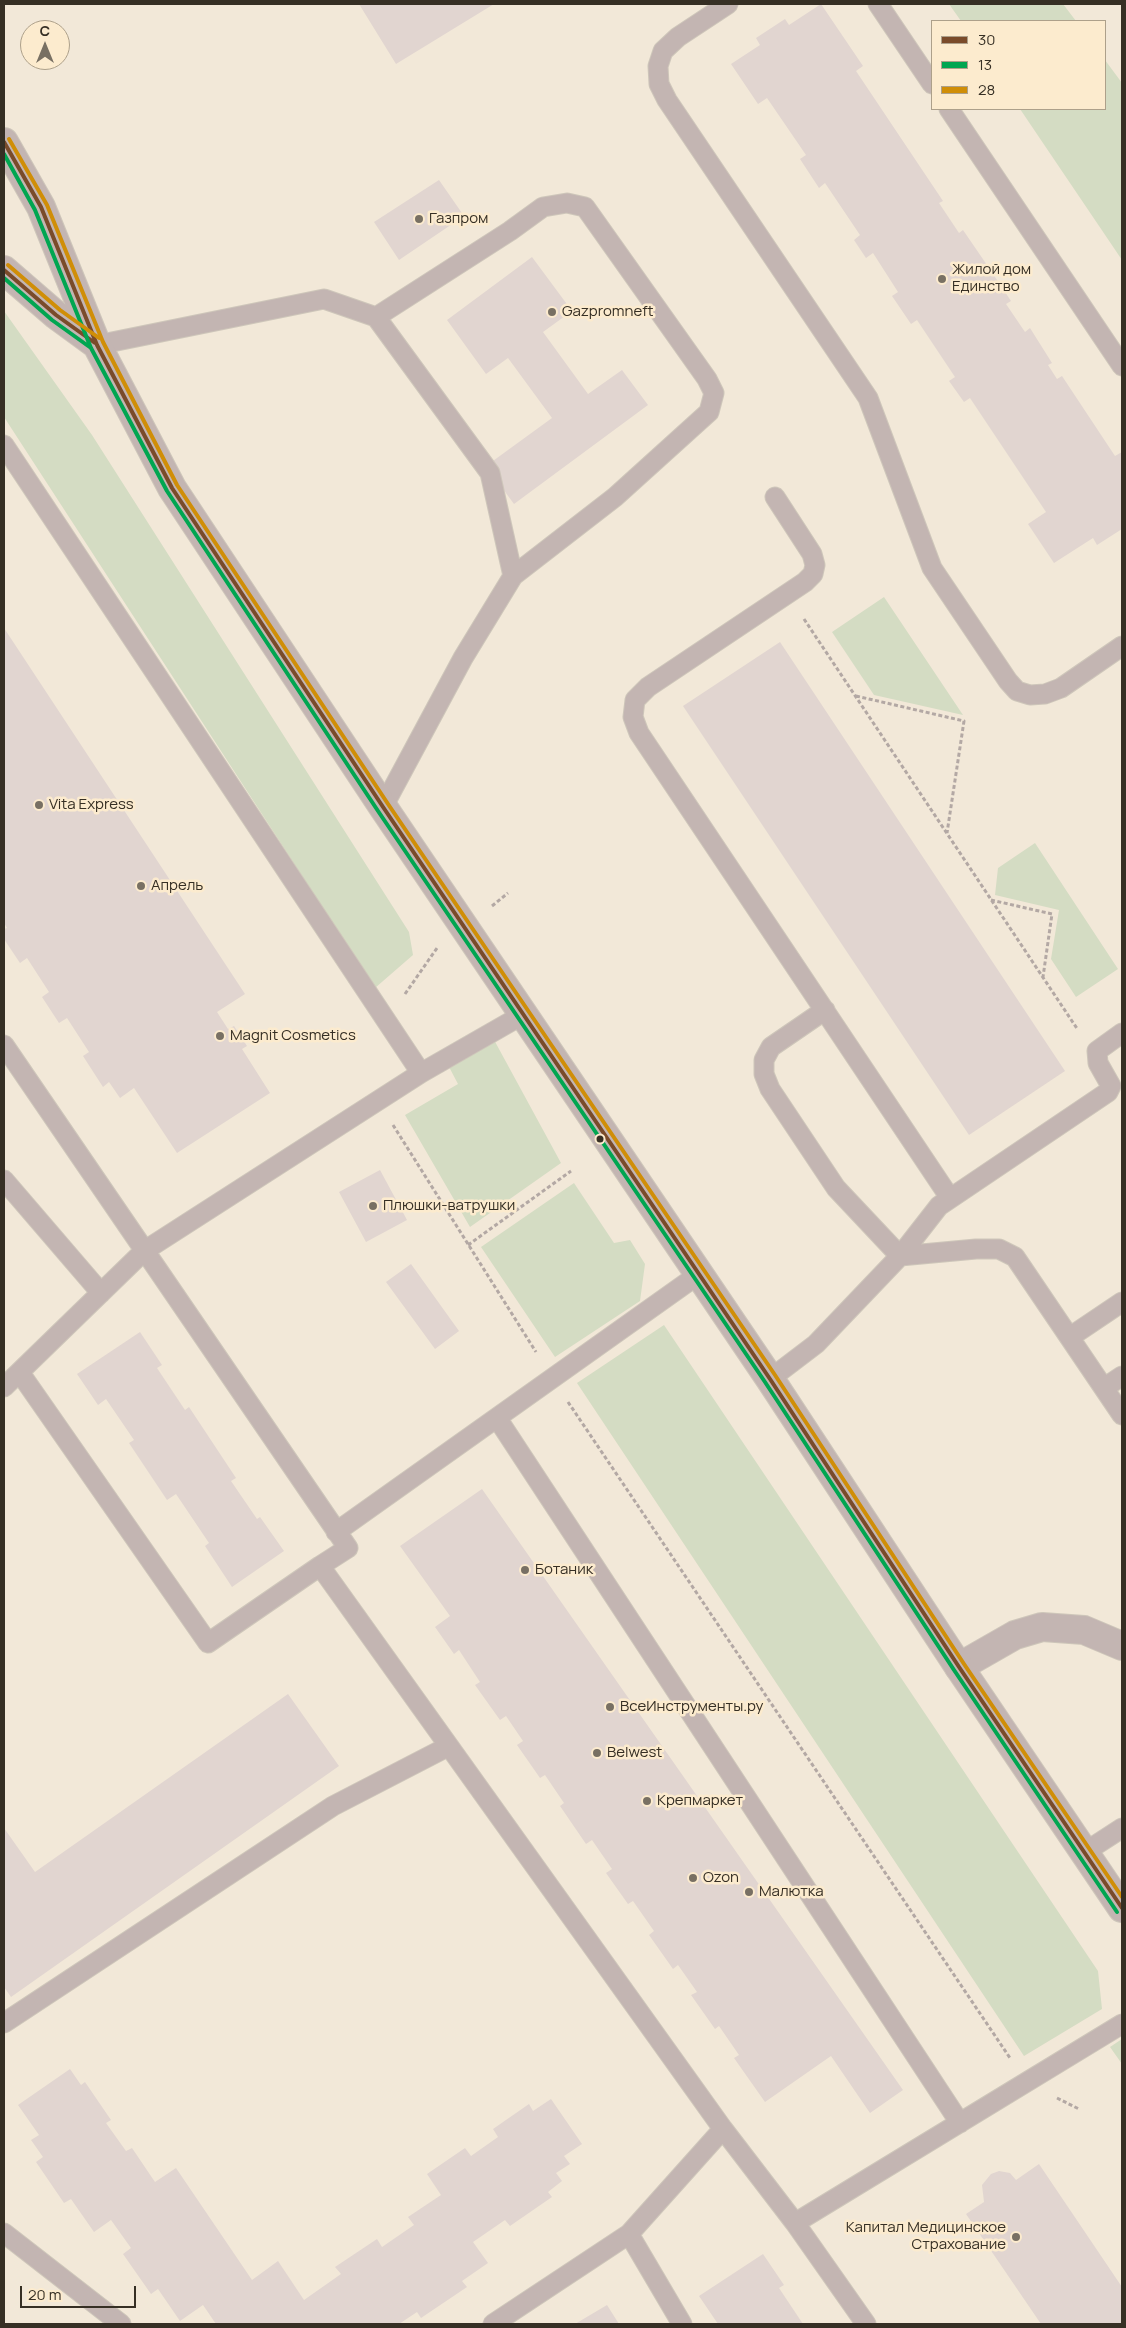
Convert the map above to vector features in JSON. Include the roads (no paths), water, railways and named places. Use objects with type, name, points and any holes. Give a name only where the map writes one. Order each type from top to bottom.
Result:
[{"type":"street","points":[[4,142],[41,207],[97,344],[172,488],[382,807],[770,1379],[959,1667],[1122,1908]]},
{"type":"street","points":[[4,270],[56,315],[97,344]]},
{"type":"street","points":[[959,1667],[1016,1635],[1042,1626],[1084,1630],[1122,1646]]},
{"type":"lane","points":[[728,4],[678,37],[663,51],[658,66],[659,84],[667,100],[868,398],[932,568],[1008,681],[1017,691],[1030,695],[1045,694],[1061,688],[1122,646]]},
{"type":"lane","points":[[878,4],[931,83]]},
{"type":"lane","points":[[950,110],[1122,366]]},
{"type":"lane","points":[[376,317],[510,231],[542,207],[567,203],[585,207],[707,380],[714,393],[709,412],[615,497],[513,576],[463,658],[382,807]]},
{"type":"lane","points":[[97,344],[324,299],[376,317],[490,473],[513,576]]},
{"type":"lane","points":[[4,445],[421,1073]]},
{"type":"lane","points":[[775,497],[812,554],[815,565],[813,574],[787,594],[648,687],[635,700],[633,717],[639,733],[950,1198]]},
{"type":"lane","points":[[825,1010],[771,1047],[764,1060],[764,1074],[770,1089],[836,1188],[900,1256]]},
{"type":"lane","points":[[4,1387],[144,1250],[421,1073],[524,1014]]},
{"type":"lane","points":[[770,1379],[816,1344],[900,1256],[931,1214],[950,1198],[1108,1092],[1111,1086],[1098,1063],[1097,1051],[1122,1033]]},
{"type":"lane","points":[[4,1045],[348,1548],[208,1643],[20,1373]]},
{"type":"lane","points":[[4,1180],[101,1293]]},
{"type":"lane","points":[[900,1256],[976,1249],[999,1249],[1015,1257],[1122,1415]]},
{"type":"lane","points":[[336,1532],[699,1274]]},
{"type":"lane","points":[[1070,1337],[1122,1302]]},
{"type":"lane","points":[[1104,1388],[1122,1376]]},
{"type":"lane","points":[[497,1418],[960,2123]]},
{"type":"lane","points":[[320,1566],[723,2129],[796,2223],[866,2324]]},
{"type":"lane","points":[[4,2023],[332,1806],[449,1746]]},
{"type":"lane","points":[[1085,1852],[1122,1828]]},
{"type":"lane","points":[[796,2223],[1122,2024]]},
{"type":"lane","points":[[493,2324],[629,2234],[723,2129]]},
{"type":"lane","points":[[4,2232],[121,2324]]},
{"type":"lane","points":[[629,2234],[682,2324]]},
{"type":"place","name":"Газпром","points":[[419,219]]},
{"type":"place","name":"Жилой дом Единство","points":[[942,279]]},
{"type":"place","name":"Gazpromneft","points":[[552,312]]},
{"type":"place","name":"Vita Express","points":[[39,805]]},
{"type":"place","name":"Апрель","points":[[141,886]]},
{"type":"place","name":"Magnit Cosmetics","points":[[220,1036]]},
{"type":"place","name":"Плюшки-ватрушки","points":[[373,1206]]},
{"type":"place","name":"Ботаник","points":[[525,1570]]},
{"type":"place","name":"ВсеИнструменты.ру","points":[[610,1707]]},
{"type":"place","name":"Belwest","points":[[597,1753]]},
{"type":"place","name":"Крепмаркет","points":[[647,1801]]},
{"type":"place","name":"Ozon","points":[[693,1878]]},
{"type":"place","name":"Малютка","points":[[749,1892]]},
{"type":"place","name":"Капитал Медицинское Страхование","points":[[1016,2237]]}]
